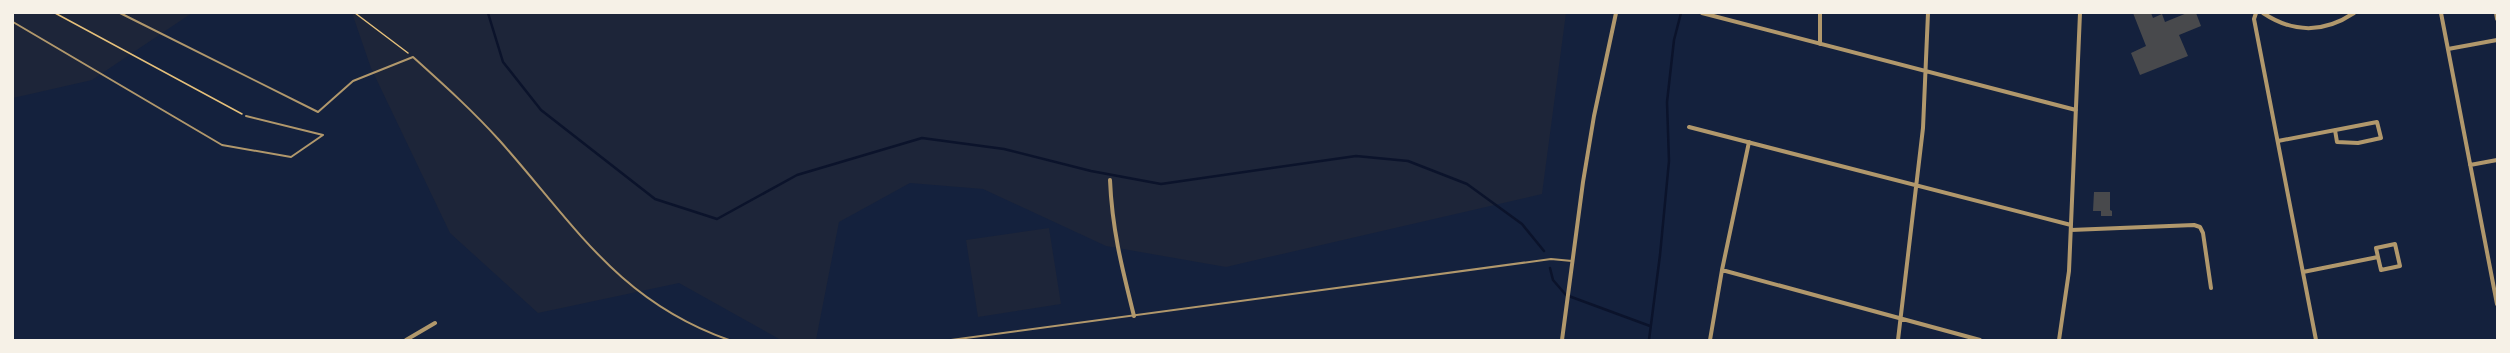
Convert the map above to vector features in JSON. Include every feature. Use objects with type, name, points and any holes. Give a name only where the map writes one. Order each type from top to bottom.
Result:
[{"type":"street","points":[[1562,340],[1593,123],[1616,13]]},
{"type":"street","points":[[1702,13],[2076,110]]},
{"type":"street","points":[[1820,13],[1820,44]]},
{"type":"street","points":[[1898,340],[1917,185],[1926,71],[1928,13]]},
{"type":"street","points":[[2059,340],[2067,290],[2071,228],[2080,13]]},
{"type":"street","points":[[2256,13],[2254,19],[2316,340]]},
{"type":"street","points":[[2263,13],[2290,27],[2301,29],[2326,26],[2354,13]]},
{"type":"street","points":[[2441,13],[2470,165],[2495,282],[2497,304]]},
{"type":"street","points":[[2496,13],[2497,19]]},
{"type":"street","points":[[2448,49],[2497,40]]},
{"type":"street","points":[[2278,141],[2335,130],[2377,122],[2381,138],[2358,143],[2337,142],[2335,130]]},
{"type":"street","points":[[1689,127],[1917,185],[2071,228],[2194,225],[2200,227],[2203,233],[2211,288]]},
{"type":"street","points":[[1710,340],[1722,270],[1749,142]]},
{"type":"street","points":[[2470,165],[2497,160]]},
{"type":"street","points":[[1110,180],[1112,220],[1118,254],[1134,316]]},
{"type":"street","points":[[2395,244],[2400,266],[2381,270],[2378,257],[2376,248],[2395,244]]},
{"type":"street","points":[[2303,272],[2378,257]]},
{"type":"street","points":[[1722,270],[1980,340]]},
{"type":"street","points":[[406,340],[435,324]]},
{"type":"lane","points":[[120,13],[318,112],[353,82],[413,57],[456,95],[500,141],[580,238],[618,275],[649,299],[676,316],[695,327],[729,340]]},
{"type":"lane","points":[[13,22],[222,145],[291,157],[323,135],[246,116]]},
{"type":"lane","points":[[950,340],[1551,259],[1573,262]]},
{"type":"path","points":[[55,13],[246,116]]},
{"type":"path","points":[[355,13],[376,26],[413,57]]},
{"type":"shaded area","points":[[13,13],[192,13],[92,80],[13,98]]},
{"type":"shaded area","points":[[352,13],[1566,13],[1542,194],[1226,267],[1106,246],[983,189],[910,183],[839,222],[816,340],[781,340],[679,283],[538,313],[450,233],[371,68]]},
{"type":"shaded area","points":[[1049,228],[1061,304],[978,317],[966,240]]},
{"type":"building","points":[[2133,13],[2151,13],[2153,18],[2162,14],[2165,22],[2187,13],[2196,13],[2201,26],[2179,35],[2188,56],[2140,75],[2131,53],[2146,46]]},
{"type":"building","points":[[2094,192],[2110,192],[2110,210],[2112,211],[2112,216],[2101,216],[2101,211],[2093,211]]},
{"type":"waterway","points":[[488,13],[503,62],[541,110],[655,199],[717,219],[797,175],[922,138],[1004,149],[1091,171],[1161,184],[1356,156],[1408,161],[1467,184],[1522,224],[1544,251]]},
{"type":"waterway","points":[[1649,340],[1660,255],[1669,161],[1667,102],[1674,40],[1681,13]]},
{"type":"waterway","points":[[1550,268],[1553,280],[1566,295],[1650,326]]}]
